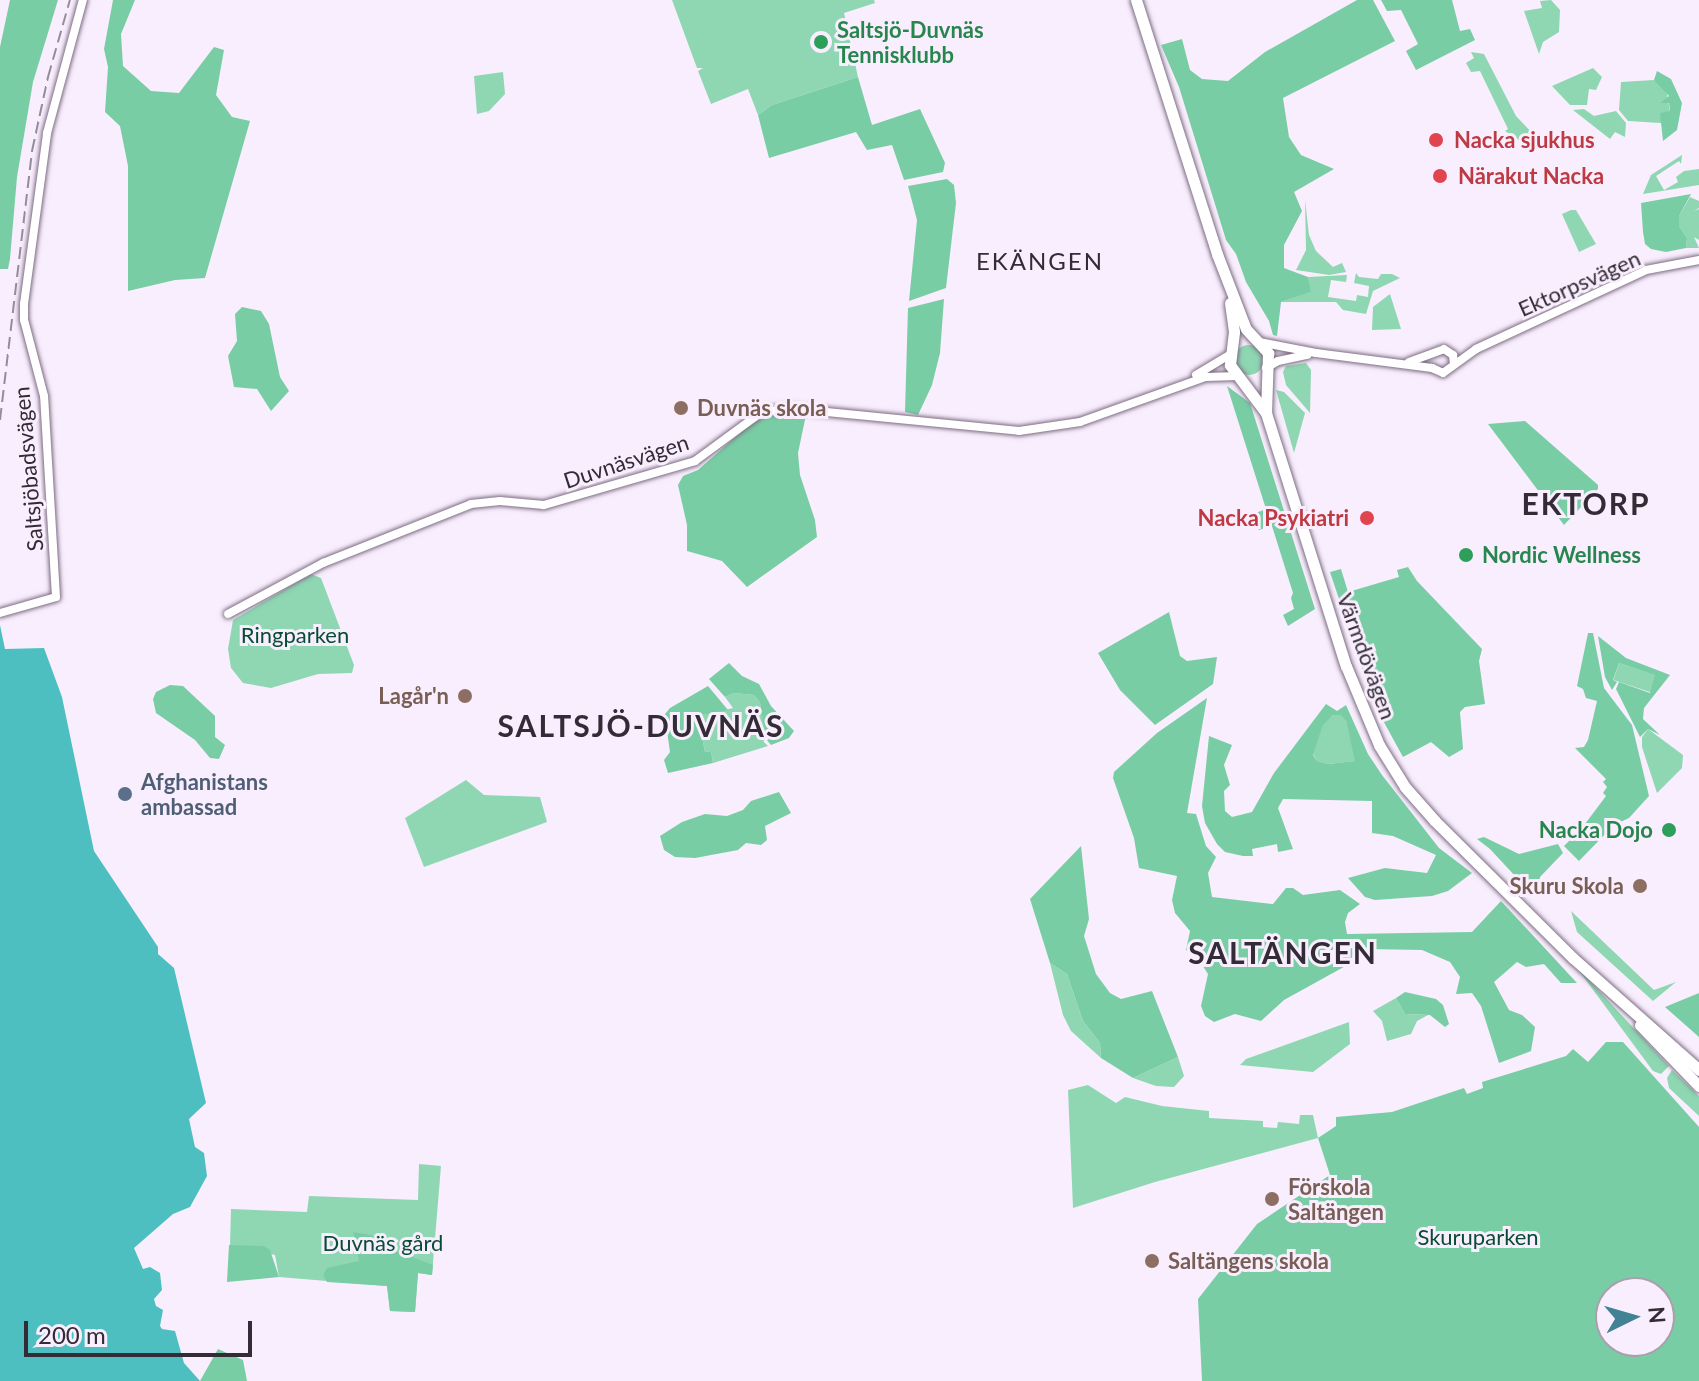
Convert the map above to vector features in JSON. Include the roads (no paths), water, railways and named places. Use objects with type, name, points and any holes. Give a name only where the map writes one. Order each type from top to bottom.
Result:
[{"type":"main road","name":"Värmdövägen","points":[[1136,0],[1234,317],[1230,365],[1266,413]]},
{"type":"main road","name":"Värmdövägen","points":[[1217,254],[1246,329],[1268,353],[1266,413],[1346,666],[1363,715],[1379,745],[1405,787],[1427,813],[1596,978],[1699,1086]]},
{"type":"main road","points":[[1230,352],[1243,340],[1258,342]]},
{"type":"main road","points":[[1239,376],[1255,378],[1266,368]]},
{"type":"main road","name":"Värmdövägen","points":[[1596,978],[1699,1070]]},
{"type":"street","name":"Saltsjöbadsvägen","points":[[0,613],[56,597],[44,396],[24,320],[24,304],[47,133],[83,0]]},
{"type":"street","name":"Ektorpsvägen","points":[[1454,364],[1476,349],[1646,270],[1699,260]]},
{"type":"street","points":[[1258,342],[1316,353],[1400,364],[1432,368],[1443,373],[1454,364],[1450,351],[1437,350],[1431,356],[1400,364]]},
{"type":"street","name":"Ektorpsvägen","points":[[1450,351],[1476,349]]},
{"type":"street","name":"Duvnäsvägen","points":[[228,614],[323,563],[471,504],[500,501],[544,505],[695,461],[755,416],[771,409],[822,411],[1019,431],[1080,422],[1180,383],[1219,364],[1230,352]]},
{"type":"street","points":[[1266,368],[1278,361],[1316,353]]},
{"type":"street","points":[[1431,356],[1432,368]]},
{"type":"street","name":"Duvnäsvägen","points":[[1180,383],[1221,374],[1239,376]]},
{"type":"water","points":[[0,625],[5,649],[44,648],[62,697],[94,851],[158,947],[158,954],[174,968],[206,1103],[189,1119],[195,1147],[204,1153],[207,1176],[190,1207],[173,1214],[134,1248],[143,1269],[150,1267],[160,1273],[162,1290],[154,1299],[156,1306],[163,1310],[160,1326],[175,1331],[184,1363],[200,1381],[0,1381]]},
{"type":"railway","points":[[0,420],[32,151],[48,77],[70,0]]},
{"type":"place","name":"Saltsjö-Duvnäs Tennisklubb","points":[[821,42]]},
{"type":"place","name":"Nacka sjukhus","points":[[1436,140]]},
{"type":"place","name":"Närakut Nacka","points":[[1440,176]]},
{"type":"place","name":"Duvnäs skola","points":[[681,408]]},
{"type":"place","name":"Nacka Psykiatri","points":[[1367,518]]},
{"type":"place","name":"Nordic Wellness","points":[[1466,555]]},
{"type":"place","name":"Lagår'n","points":[[465,696]]},
{"type":"place","name":"Afghanistans ambassad","points":[[125,794]]},
{"type":"place","name":"Nacka Dojo","points":[[1669,830]]},
{"type":"place","name":"Skuru Skola","points":[[1640,886]]},
{"type":"place","name":"Förskola Saltängen","points":[[1272,1199]]},
{"type":"place","name":"Saltängens skola","points":[[1152,1261]]},
{"type":"district","name":"EKÄNGEN","points":[[1040,261]]},
{"type":"district","name":"EKTORP","points":[[1586,503]]},
{"type":"district","name":"SALTSJÖ-DUVNÄS","points":[[641,725]]},
{"type":"district","name":"SALTÄNGEN","points":[[1283,952]]},
{"type":"park label","name":"Ringparken","points":[[295,635]]},
{"type":"park label","name":"Skuruparken","points":[[1478,1237]]},
{"type":"park label","name":"Duvnäs gård","points":[[383,1243]]}]
